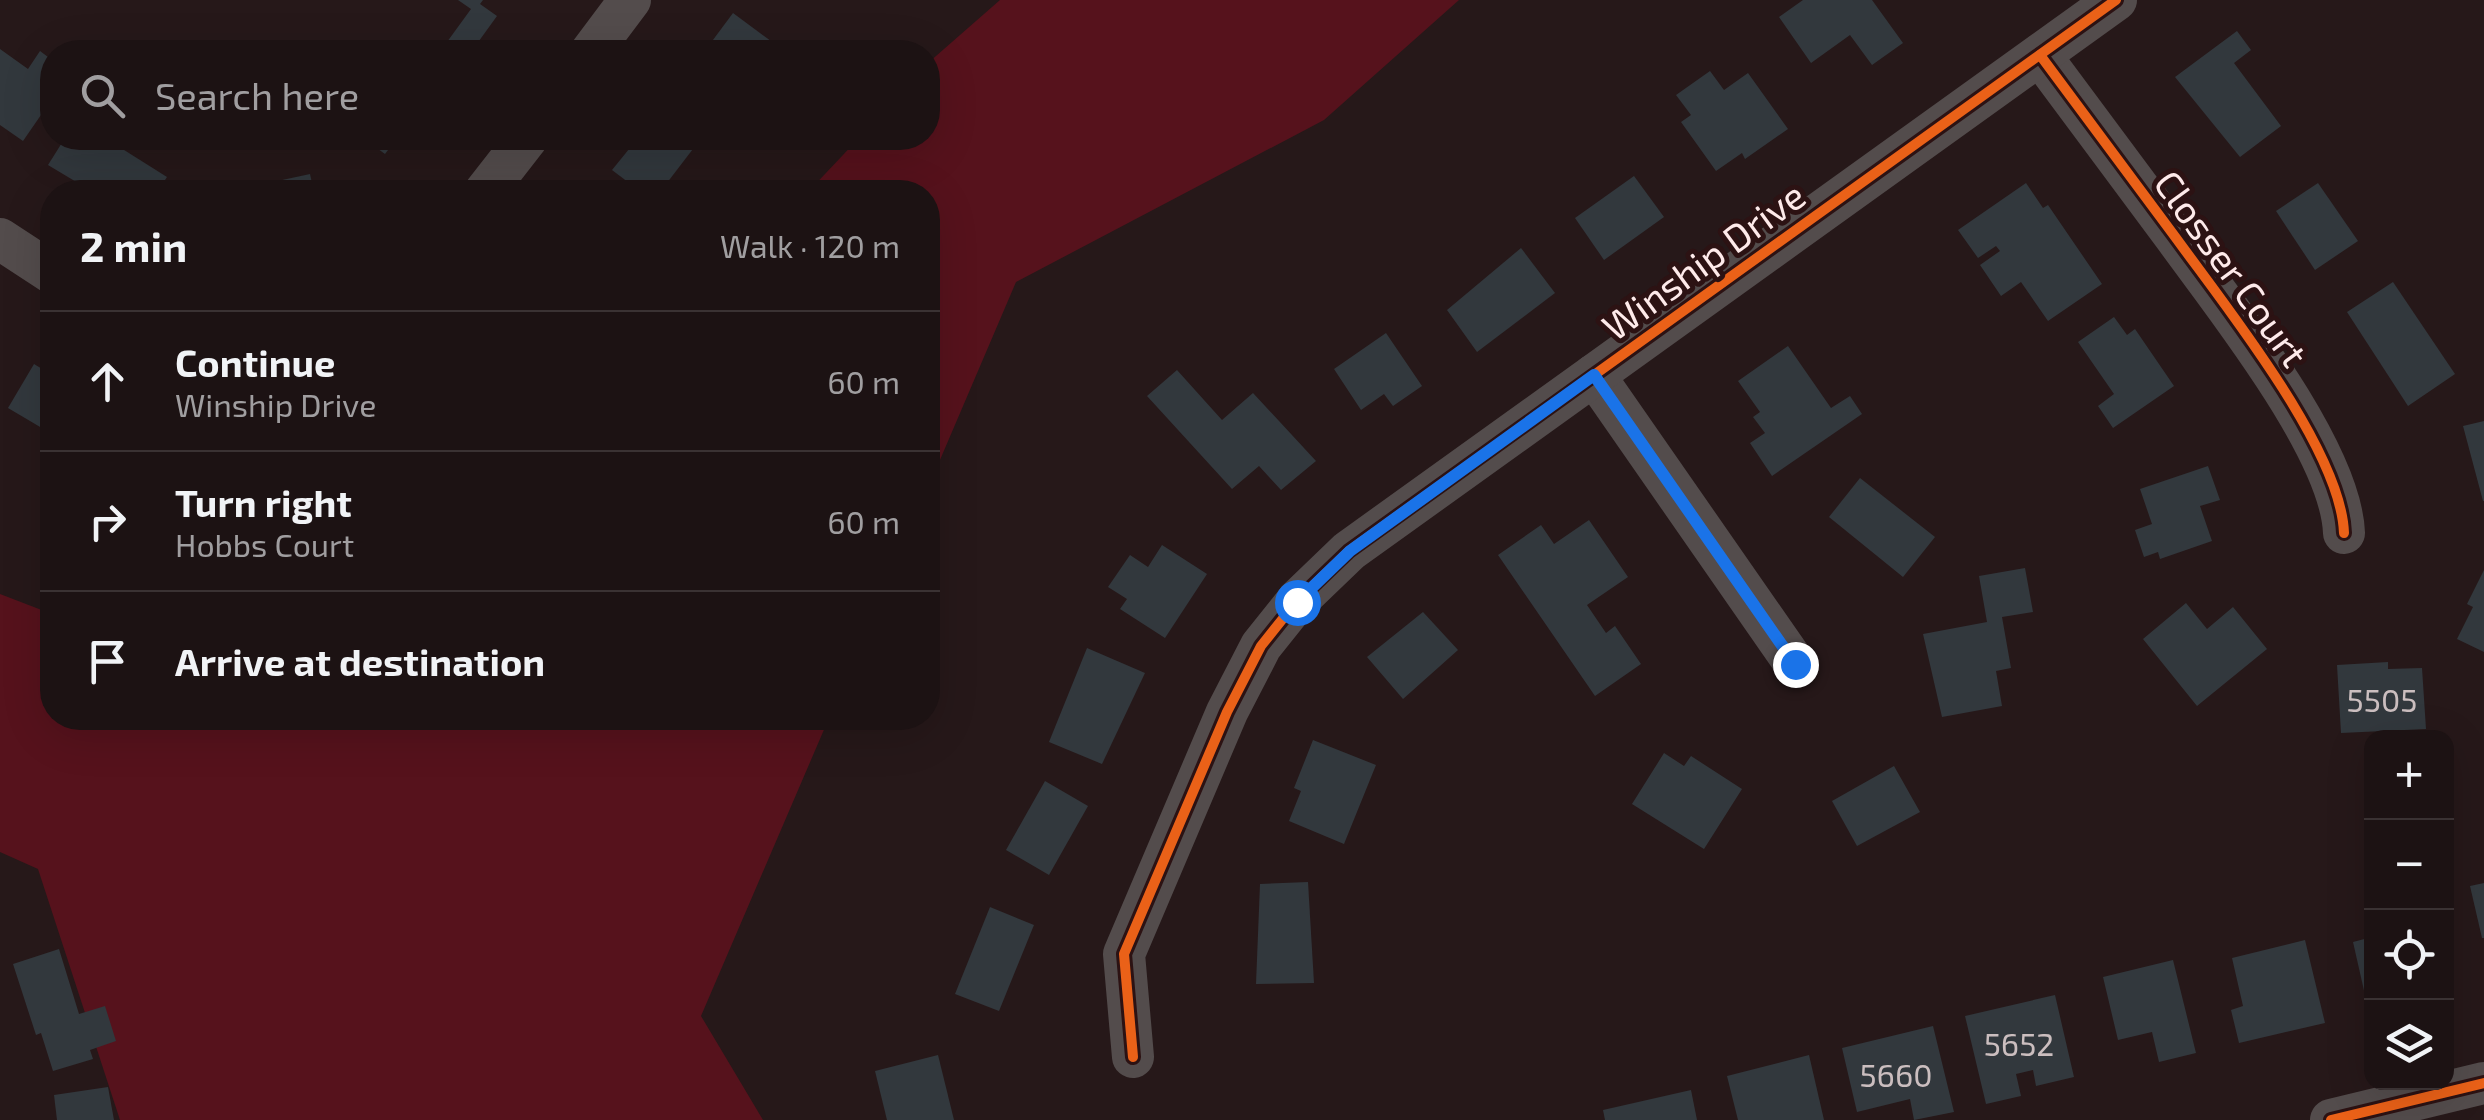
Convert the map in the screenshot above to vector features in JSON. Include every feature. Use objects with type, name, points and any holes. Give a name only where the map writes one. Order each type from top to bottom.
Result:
[{"type":"street","points":[[600,40],[630,0]]},
{"type":"street","name":"Winship Drive","points":[[1133,1057],[1124,954],[1227,712],[1261,646],[1334,563],[2116,0]]},
{"type":"street","name":"Closser Court","points":[[2040,55],[2267,364],[2328,475],[2344,515],[2344,533]]},
{"type":"street","points":[[495,180],[518,150]]},
{"type":"street","points":[[0,239],[40,265]]},
{"type":"street","points":[[1594,375],[1795,664]]},
{"type":"street","points":[[2331,1120],[2484,1083]]},
{"type":"shaded area","points":[[1000,0],[1459,0],[1324,120],[1016,282],[940,460],[940,180],[819,180],[848,150],[940,150],[940,52]]},
{"type":"shaded area","points":[[0,594],[40,609],[40,730],[824,730],[701,1016],[763,1120],[120,1120],[38,869],[0,852]]},
{"type":"building","points":[[458,0],[483,0],[480,4],[497,16],[480,40],[448,40],[471,9]]},
{"type":"building","points":[[1803,0],[1872,0],[1903,43],[1872,65],[1850,35],[1811,63],[1779,17]]},
{"type":"building","points":[[733,13],[770,40],[713,40]]},
{"type":"building","points":[[2237,31],[2251,50],[2234,63],[2281,126],[2240,157],[2175,77]]},
{"type":"building","points":[[0,49],[28,69],[40,51],[40,116],[23,141],[0,125]]},
{"type":"building","points":[[1710,71],[1724,90],[1748,73],[1788,129],[1745,159],[1742,153],[1716,171],[1681,122],[1691,115],[1676,95]]},
{"type":"building","points":[[57,150],[124,150],[167,177],[73,180],[48,165]]},
{"type":"building","points":[[628,150],[692,150],[669,180],[625,180],[612,170]]},
{"type":"building","points":[[310,174],[311,180],[282,180]]},
{"type":"building","points":[[1634,176],[1664,217],[1604,260],[1575,218]]},
{"type":"building","points":[[2026,183],[2043,208],[2048,205],[2102,284],[2048,321],[2021,282],[2001,296],[1980,265],[2000,251],[1996,246],[1978,258],[1958,230]]},
{"type":"building","points":[[2318,183],[2358,241],[2315,270],[2276,211]]},
{"type":"building","points":[[1521,248],[1555,293],[1477,352],[1447,310]]},
{"type":"building","points":[[2393,282],[2455,374],[2408,406],[2347,312]]},
{"type":"building","points":[[2114,317],[2127,335],[2135,329],[2174,386],[2113,428],[2098,406],[2114,394],[2078,342]]},
{"type":"building","points":[[1386,333],[1422,386],[1393,406],[1384,394],[1361,410],[1334,369]]},
{"type":"building","points":[[1788,346],[1831,408],[1850,396],[1862,414],[1772,476],[1750,443],[1765,433],[1753,417],[1760,412],[1738,381]]},
{"type":"building","points":[[34,364],[40,368],[40,427],[8,408]]},
{"type":"building","points":[[1177,370],[1222,420],[1253,393],[1316,461],[1281,490],[1259,466],[1232,489],[1147,396]]},
{"type":"building","points":[[2484,421],[2484,501],[2483,501],[2463,426]]},
{"type":"building","points":[[2208,466],[2220,500],[2200,506],[2212,541],[2160,559],[2158,552],[2144,557],[2135,530],[2152,524],[2140,489]]},
{"type":"building","points":[[1860,478],[1935,537],[1903,577],[1829,517]]},
{"type":"building","points":[[1589,520],[1628,577],[1587,605],[1606,633],[1615,626],[1641,664],[1595,696],[1498,555],[1541,525],[1554,544]]},
{"type":"building","points":[[1162,545],[1207,574],[1165,638],[1120,609],[1127,599],[1108,587],[1130,555],[1148,567]]},
{"type":"building","points":[[2025,568],[2033,612],[2002,617],[2011,668],[1996,671],[2002,706],[1942,717],[1923,634],[1987,622],[1979,576]]},
{"type":"building","points":[[2484,570],[2484,652],[2457,639],[2473,607],[2467,604]]},
{"type":"building","points":[[2186,603],[2207,629],[2233,607],[2267,649],[2197,706],[2143,639]]},
{"type":"building","points":[[1423,612],[1458,650],[1403,699],[1367,657]]},
{"type":"building","points":[[1087,648],[1145,673],[1102,764],[1049,742]]},
{"type":"building","points":[[2388,662],[2388,669],[2422,668],[2426,729],[2341,733],[2337,665]]},
{"type":"building","points":[[1313,740],[1376,765],[1344,844],[1289,821],[1301,791],[1294,788]]},
{"type":"building","points":[[1664,753],[1684,766],[1691,756],[1742,789],[1704,849],[1632,804]]},
{"type":"building","points":[[1894,766],[1920,812],[1857,846],[1832,801]]},
{"type":"building","points":[[1045,781],[1088,806],[1049,875],[1006,850]]},
{"type":"building","points":[[1308,882],[1314,983],[1256,984],[1260,884]]},
{"type":"building","points":[[2484,883],[2484,938],[2482,938],[2470,886]]},
{"type":"building","points":[[990,907],[1034,925],[999,1011],[955,994]]},
{"type":"building","points":[[2364,939],[2364,991],[2353,942]]},
{"type":"building","points":[[2305,940],[2325,1023],[2239,1043],[2231,1010],[2243,1006],[2232,958]]},
{"type":"building","points":[[59,949],[79,1014],[105,1006],[116,1041],[90,1050],[93,1059],[53,1071],[41,1033],[36,1035],[13,964]]},
{"type":"building","points":[[2173,960],[2196,1053],[2159,1062],[2152,1032],[2118,1040],[2103,977]]},
{"type":"building","points":[[2055,995],[2074,1077],[2036,1086],[2033,1070],[2016,1074],[2021,1096],[1986,1104],[1965,1016]]},
{"type":"building","points":[[1933,1026],[1954,1112],[1914,1120],[1910,1099],[1857,1112],[1842,1048]]},
{"type":"building","points":[[938,1055],[954,1120],[887,1120],[875,1071]]},
{"type":"building","points":[[1809,1055],[1824,1120],[1738,1120],[1727,1076]]},
{"type":"building","points":[[108,1087],[114,1120],[57,1120],[54,1095]]},
{"type":"building","points":[[1691,1090],[1697,1120],[1605,1120],[1603,1110]]},
{"type":"cycle path","points":[[1133,1057],[1124,954],[1227,712],[1261,646],[1297,601],[1349,551],[2116,0]]},
{"type":"cycle path","points":[[2040,55],[2278,380],[2324,462],[2338,499],[2344,533]]},
{"type":"cycle path","points":[[2331,1120],[2484,1083]]},
{"type":"route","points":[[1297,602],[1334,563],[1594,375],[1795,664]]}]
